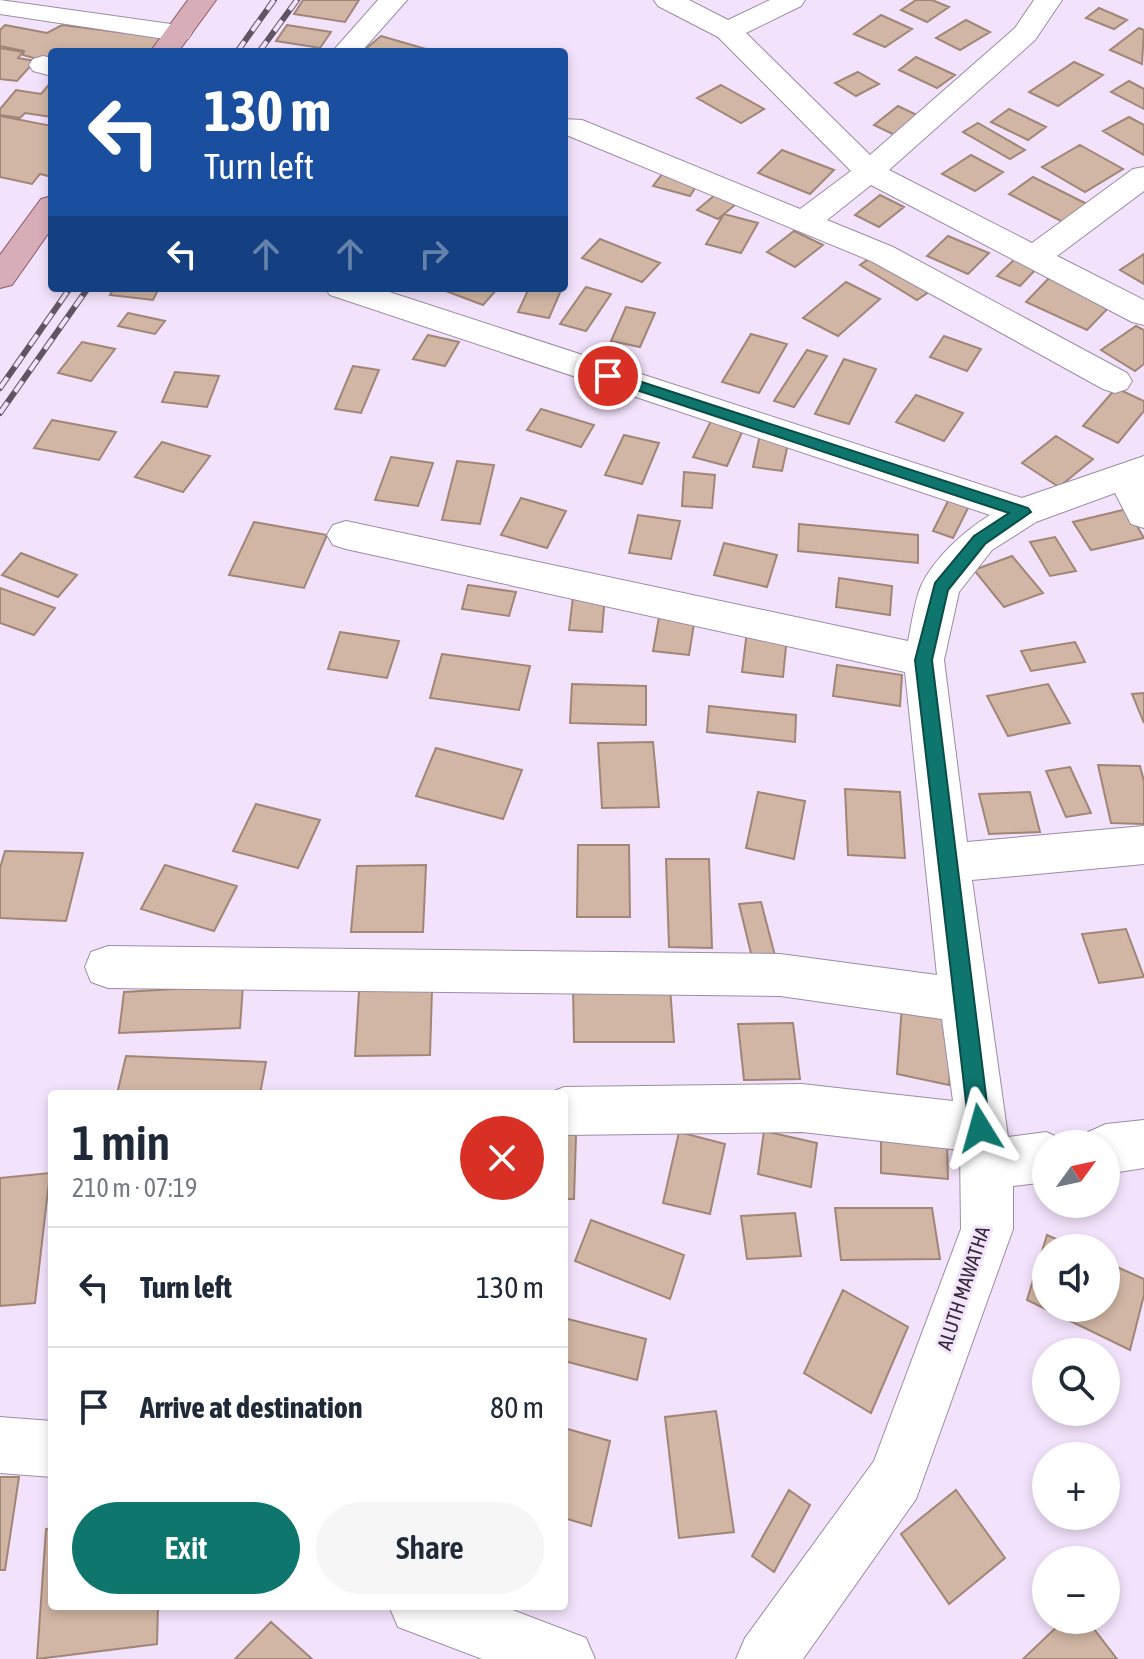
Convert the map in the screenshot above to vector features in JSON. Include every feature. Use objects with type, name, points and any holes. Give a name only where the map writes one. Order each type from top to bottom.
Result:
[{"type":"main road","points":[[171,43],[202,0]]},
{"type":"main road","points":[[0,278],[48,212]]},
{"type":"street","points":[[350,48],[393,0]]},
{"type":"street","points":[[668,0],[728,31],[869,172],[1144,314]]},
{"type":"street","points":[[728,31],[791,0]]},
{"type":"street","points":[[802,223],[869,172],[1025,34],[1048,0]]},
{"type":"street","points":[[0,6],[171,43]]},
{"type":"street","points":[[571,126],[882,254],[1115,381]]},
{"type":"street","points":[[1035,257],[1144,176]]},
{"type":"street","points":[[354,292],[1023,512]]},
{"type":"street","name":"ALUTH MAWATHA","points":[[766,1659],[896,1479],[987,1229],[984,1146],[963,1000],[924,660],[940,588],[979,540],[1023,512],[1138,487]]},
{"type":"street","points":[[346,535],[924,660]]},
{"type":"street","points":[[947,863],[1144,845]]},
{"type":"street","points":[[108,967],[780,975],[963,1000]]},
{"type":"street","points":[[568,1111],[802,1108],[1032,1155]]},
{"type":"street","points":[[1120,1147],[1144,1144]]},
{"type":"street","points":[[0,1445],[48,1449]]},
{"type":"street","points":[[430,1610],[565,1659]]},
{"type":"building","points":[[303,0],[359,0],[345,22],[294,14]]},
{"type":"building","points":[[916,0],[932,0],[949,7],[927,22],[901,10]]},
{"type":"building","points":[[1099,8],[1127,20],[1114,29],[1086,18]]},
{"type":"building","points":[[881,15],[912,29],[885,47],[854,34]]},
{"type":"building","points":[[966,20],[990,32],[960,50],[936,38]]},
{"type":"building","points":[[5,25],[47,33],[62,25],[166,38],[159,48],[48,48],[48,62],[23,55],[24,51],[0,46],[0,30]]},
{"type":"building","points":[[287,25],[331,32],[320,48],[276,41]]},
{"type":"building","points":[[1139,28],[1144,30],[1142,64],[1110,50]]},
{"type":"building","points":[[381,36],[423,48],[367,48]]},
{"type":"building","points":[[0,48],[23,52],[18,58],[35,61],[17,81],[0,79]]},
{"type":"building","points":[[916,57],[955,75],[937,88],[899,70]]},
{"type":"building","points":[[1074,62],[1103,75],[1058,106],[1029,92]]},
{"type":"building","points":[[858,72],[879,84],[856,96],[835,83]]},
{"type":"building","points":[[1129,81],[1144,89],[1144,109],[1111,92]]},
{"type":"building","points":[[721,85],[764,109],[741,123],[697,98]]},
{"type":"building","points":[[48,86],[48,116],[25,113],[20,118],[0,115],[0,109],[16,90],[41,94]]},
{"type":"building","points":[[898,106],[921,117],[897,136],[874,125]]},
{"type":"building","points":[[1009,109],[1046,127],[1028,140],[991,122]]},
{"type":"building","points":[[0,116],[48,125],[48,176],[40,174],[32,184],[0,177]]},
{"type":"building","points":[[1129,117],[1144,125],[1144,155],[1103,131]]},
{"type":"building","points":[[978,123],[1025,150],[1010,159],[963,132]]},
{"type":"building","points":[[1080,145],[1123,169],[1085,192],[1042,167]]},
{"type":"building","points":[[782,150],[834,170],[810,194],[758,173]]},
{"type":"building","points":[[971,155],[1003,172],[975,191],[942,174]]},
{"type":"building","points":[[663,173],[699,182],[690,196],[653,186]]},
{"type":"building","points":[[1033,177],[1089,205],[1065,223],[1009,194]]},
{"type":"building","points":[[715,195],[736,204],[718,219],[697,210]]},
{"type":"building","points":[[880,195],[904,207],[879,227],[855,215]]},
{"type":"building","points":[[724,214],[758,223],[741,253],[706,244]]},
{"type":"building","points":[[794,231],[823,245],[795,267],[767,252]]},
{"type":"building","points":[[948,236],[989,253],[968,274],[927,256]]},
{"type":"building","points":[[600,239],[660,263],[642,282],[582,258]]},
{"type":"building","points":[[876,254],[933,289],[917,300],[860,265]]},
{"type":"building","points":[[1144,254],[1144,284],[1120,270]]},
{"type":"building","points":[[1015,259],[1037,268],[1020,286],[997,276]]},
{"type":"building","points":[[1049,278],[1110,306],[1087,330],[1026,302]]},
{"type":"building","points":[[846,282],[880,299],[838,336],[803,318]]},
{"type":"building","points":[[586,287],[611,294],[586,331],[560,324]]},
{"type":"building","points":[[112,292],[157,292],[153,300],[110,295]]},
{"type":"building","points":[[449,292],[494,292],[483,305]]},
{"type":"building","points":[[527,292],[560,292],[549,318],[518,312]]},
{"type":"building","points":[[626,307],[655,313],[640,347],[611,341]]},
{"type":"building","points":[[128,313],[165,321],[155,334],[118,326]]},
{"type":"building","points":[[1136,326],[1144,330],[1144,364],[1135,371],[1101,350]]},
{"type":"building","points":[[751,334],[787,344],[759,393],[722,382]]},
{"type":"building","points":[[428,335],[459,342],[445,366],[413,359]]},
{"type":"building","points":[[944,336],[981,349],[967,371],[930,357]]},
{"type":"building","points":[[82,342],[115,349],[91,381],[58,373]]},
{"type":"building","points":[[807,350],[827,356],[794,407],[774,401]]},
{"type":"building","points":[[844,359],[876,369],[849,424],[815,414]]},
{"type":"building","points":[[353,366],[379,370],[361,413],[335,409]]},
{"type":"building","points":[[175,372],[219,376],[207,407],[162,402]]},
{"type":"building","points":[[1116,388],[1144,401],[1144,411],[1118,443],[1083,426]]},
{"type":"building","points":[[916,395],[963,413],[944,441],[896,422]]},
{"type":"building","points":[[541,409],[594,425],[581,447],[527,430]]},
{"type":"building","points":[[52,420],[116,432],[99,460],[34,448]]},
{"type":"building","points":[[711,421],[743,430],[727,466],[693,457]]},
{"type":"building","points":[[762,425],[791,430],[782,471],[753,467]]},
{"type":"building","points":[[624,435],[659,443],[642,484],[605,475]]},
{"type":"building","points":[[1056,436],[1093,459],[1059,487],[1022,463]]},
{"type":"building","points":[[162,442],[210,456],[183,492],[135,477]]},
{"type":"building","points":[[391,457],[433,463],[418,506],[375,500]]},
{"type":"building","points":[[457,461],[494,465],[480,524],[442,520]]},
{"type":"building","points":[[684,472],[715,475],[712,508],[682,506]]},
{"type":"building","points":[[954,489],[974,496],[953,538],[933,531]]},
{"type":"building","points":[[521,498],[566,511],[547,548],[501,535]]},
{"type":"building","points":[[1127,509],[1144,538],[1091,550],[1073,522]]},
{"type":"building","points":[[638,515],[680,521],[671,559],[629,553]]},
{"type":"building","points":[[254,522],[327,535],[304,588],[229,575]]},
{"type":"building","points":[[799,524],[918,535],[918,563],[798,551]]},
{"type":"building","points":[[1055,537],[1076,571],[1050,576],[1030,542]]},
{"type":"building","points":[[724,543],[777,555],[767,587],[714,575]]},
{"type":"building","points":[[21,553],[77,575],[58,597],[2,575]]},
{"type":"building","points":[[1012,556],[1043,593],[1004,607],[974,570]]},
{"type":"building","points":[[839,578],[892,586],[890,615],[836,607]]},
{"type":"building","points":[[575,580],[606,582],[602,632],[569,630]]},
{"type":"building","points":[[468,585],[516,592],[509,616],[462,609]]},
{"type":"building","points":[[0,588],[55,608],[34,635],[0,623]]},
{"type":"building","points":[[661,606],[696,611],[689,655],[653,651]]},
{"type":"building","points":[[747,631],[787,636],[783,677],[742,672]]},
{"type":"building","points":[[340,632],[399,641],[387,678],[328,669]]},
{"type":"building","points":[[1075,642],[1085,662],[1031,671],[1021,651]]},
{"type":"building","points":[[442,654],[530,666],[519,710],[430,698]]},
{"type":"building","points":[[837,665],[902,675],[900,706],[833,696]]},
{"type":"building","points":[[572,684],[646,686],[646,725],[570,723]]},
{"type":"building","points":[[1048,684],[1070,723],[1008,736],[987,696]]},
{"type":"building","points":[[1144,693],[1144,723],[1132,694]]},
{"type":"building","points":[[709,706],[796,715],[795,742],[707,732]]},
{"type":"building","points":[[653,742],[659,807],[602,808],[598,743]]},
{"type":"building","points":[[436,748],[522,770],[503,819],[416,796]]},
{"type":"building","points":[[1098,765],[1140,766],[1144,781],[1144,824],[1111,823]]},
{"type":"building","points":[[1070,767],[1091,813],[1066,817],[1046,771]]},
{"type":"building","points":[[845,789],[900,792],[905,858],[848,855]]},
{"type":"building","points":[[758,792],[805,801],[794,859],[746,848]]},
{"type":"building","points":[[1030,792],[1040,832],[989,834],[979,794]]},
{"type":"building","points":[[256,804],[320,820],[298,868],[233,851]]},
{"type":"building","points":[[578,845],[629,845],[630,917],[577,917]]},
{"type":"building","points":[[5,851],[83,853],[66,921],[0,918],[0,868]]},
{"type":"building","points":[[666,859],[709,859],[712,948],[669,947]]},
{"type":"building","points":[[165,865],[237,886],[214,931],[141,909]]},
{"type":"building","points":[[426,865],[423,932],[351,932],[357,866]]},
{"type":"building","points":[[761,902],[780,975],[757,978],[739,904]]},
{"type":"building","points":[[1126,929],[1144,977],[1099,983],[1082,934]]},
{"type":"building","points":[[243,985],[240,1028],[119,1033],[124,992]]},
{"type":"building","points":[[670,987],[674,1042],[574,1042],[573,988]]},
{"type":"building","points":[[432,989],[430,1055],[355,1056],[359,991]]},
{"type":"building","points":[[902,1005],[954,1015],[949,1085],[897,1074]]},
{"type":"building","points":[[793,1023],[800,1079],[744,1080],[738,1024]]},
{"type":"building","points":[[126,1056],[266,1062],[261,1090],[118,1090]]},
{"type":"building","points":[[764,1131],[817,1143],[811,1187],[758,1174]]},
{"type":"building","points":[[679,1132],[725,1144],[710,1214],[663,1203]]},
{"type":"building","points":[[568,1134],[576,1135],[574,1199],[568,1199]]},
{"type":"building","points":[[881,1135],[947,1141],[948,1179],[881,1173]]},
{"type":"building","points":[[48,1173],[35,1303],[0,1306],[0,1178]]},
{"type":"building","points":[[835,1208],[932,1208],[940,1259],[841,1260]]},
{"type":"building","points":[[795,1213],[801,1256],[747,1259],[741,1216]]},
{"type":"building","points":[[591,1220],[684,1255],[670,1299],[575,1261]]},
{"type":"building","points":[[1120,1268],[1144,1279],[1144,1295],[1130,1350],[1120,1345],[1120,1338],[1105,1338],[1072,1322],[1120,1322]]},
{"type":"building","points":[[1032,1284],[1032,1302],[1027,1300]]},
{"type":"building","points":[[843,1290],[908,1327],[871,1413],[804,1373]]},
{"type":"building","points":[[568,1319],[646,1339],[637,1380],[568,1362]]},
{"type":"building","points":[[716,1411],[734,1532],[679,1538],[665,1417]]},
{"type":"building","points":[[568,1429],[610,1441],[591,1526],[568,1519]]},
{"type":"building","points":[[0,1477],[19,1477],[5,1570],[0,1570]]},
{"type":"building","points":[[789,1490],[810,1505],[774,1572],[752,1556]]},
{"type":"building","points":[[956,1490],[1005,1558],[949,1604],[901,1534]]},
{"type":"building","points":[[46,1529],[48,1610],[158,1610],[157,1644],[37,1659]]},
{"type":"building","points":[[271,1622],[312,1659],[235,1659]]},
{"type":"building","points":[[1049,1634],[1098,1634],[1117,1659],[1023,1659]]},
{"type":"railway","points":[[240,48],[274,0]]},
{"type":"railway","points":[[262,48],[297,0]]},
{"type":"railway","points":[[0,388],[67,292]]},
{"type":"railway","points":[[0,413],[85,292]]},
{"type":"route","points":[[608,376],[1023,512],[979,540],[940,588],[924,660],[980,1128]]}]
